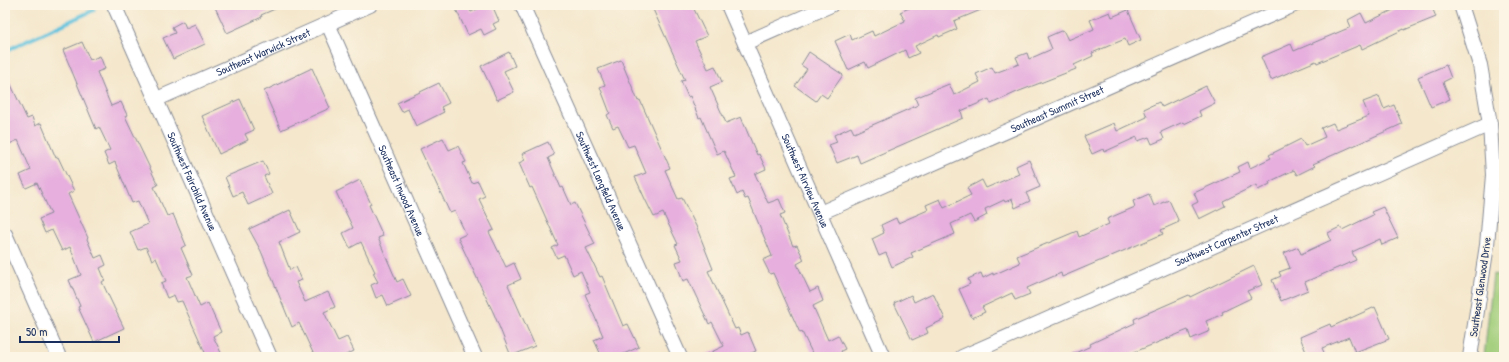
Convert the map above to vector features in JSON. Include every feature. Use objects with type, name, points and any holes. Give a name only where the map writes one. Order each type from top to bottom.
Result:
[{"type":"street","name":"Southwest Fairchild Avenue","points":[[114,5],[270,357]]},
{"type":"street","name":"Southeast Warwick Street","points":[[157,100],[370,5]]},
{"type":"street","name":"Southwest Langfield Avenue","points":[[522,5],[680,357]]},
{"type":"street","name":"Southwest Airview Avenue","points":[[728,5],[883,357]]},
{"type":"street","points":[[745,43],[831,5]]},
{"type":"street","name":"Southeast Summit Street","points":[[820,213],[1294,5]]},
{"type":"street","name":"Southeast Glenwood Drive","points":[[1461,5],[1480,65],[1490,124],[1493,175],[1488,230],[1470,357]]},
{"type":"street","name":"Southeast Inwood Avenue","points":[[328,24],[475,357]]},
{"type":"street","name":"Southwest Carpenter Street","points":[[962,357],[1490,124]]},
{"type":"street","points":[[5,234],[59,357]]},
{"type":"green space","points":[[1493,274],[1504,276],[1504,357],[1484,357]]},
{"type":"building","points":[[214,5],[284,5],[227,33]]},
{"type":"building","points":[[454,5],[468,5],[471,12],[486,5],[492,5],[499,21],[493,24],[496,29],[484,35],[481,29],[468,35]]},
{"type":"building","points":[[651,5],[692,5],[707,36],[695,41],[708,69],[715,66],[722,82],[710,87],[726,123],[741,117],[757,155],[759,154],[766,169],[755,174],[768,203],[779,199],[785,213],[780,215],[793,246],[797,245],[804,260],[797,264],[810,292],[818,288],[823,301],[813,306],[828,340],[838,335],[845,349],[841,351],[844,357],[814,357],[802,332],[800,333],[773,273],[770,274],[763,260],[772,256],[748,198],[745,199],[742,192],[737,195],[730,179],[736,177],[724,151],[717,154],[701,117],[699,118],[690,96],[688,97],[681,81],[685,80]]},
{"type":"building","points":[[916,5],[993,5],[954,21],[957,29],[939,37],[938,35],[915,46],[919,53],[908,58],[905,50],[868,68],[865,62],[848,70],[835,41],[850,34],[852,40],[872,31],[874,36],[905,21],[900,12]]},
{"type":"building","points":[[1394,5],[1431,5],[1436,17],[1404,29],[1362,49],[1360,45],[1317,63],[1316,61],[1271,80],[1261,57],[1291,44],[1294,51],[1351,27],[1348,20],[1361,13],[1366,23],[1395,9]]},
{"type":"building","points":[[1128,10],[1141,40],[1128,46],[1125,39],[1092,53],[1093,56],[1074,65],[1076,69],[991,104],[989,99],[961,111],[963,118],[860,163],[857,155],[837,163],[829,145],[837,142],[834,135],[851,127],[854,133],[918,105],[915,98],[949,84],[954,95],[980,82],[976,74],[992,67],[995,73],[1019,64],[1016,57],[1027,53],[1029,59],[1052,49],[1047,37],[1063,30],[1068,40],[1094,29],[1090,20],[1110,12],[1112,17]]},
{"type":"building","points":[[183,21],[186,28],[195,24],[205,44],[173,59],[163,38],[175,33],[172,27]]},
{"type":"building","points":[[82,42],[90,60],[100,56],[105,69],[97,72],[111,106],[121,102],[127,115],[125,116],[158,185],[154,187],[167,216],[173,214],[186,245],[181,248],[193,275],[187,277],[200,307],[208,303],[221,332],[213,336],[223,357],[207,357],[182,301],[177,302],[174,295],[167,298],[161,283],[166,281],[156,258],[152,260],[146,247],[138,250],[130,232],[148,224],[138,201],[132,203],[115,162],[109,165],[104,153],[110,150],[99,127],[96,129],[63,50]]},
{"type":"building","points":[[509,52],[515,66],[504,71],[514,92],[497,100],[481,66]]},
{"type":"building","points":[[809,52],[843,75],[827,98],[821,94],[816,101],[795,86],[807,69],[801,65]]},
{"type":"building","points":[[621,60],[638,101],[640,100],[670,168],[665,170],[673,188],[678,199],[682,198],[696,226],[713,269],[708,271],[735,329],[738,328],[741,335],[748,332],[756,351],[742,357],[701,357],[724,346],[712,322],[709,324],[688,279],[683,281],[676,262],[682,260],[675,245],[678,244],[663,213],[654,217],[635,177],[646,173],[634,145],[628,147],[618,126],[613,128],[607,115],[610,113],[600,87],[605,85],[598,69]]},
{"type":"building","points":[[1446,65],[1451,78],[1443,82],[1450,99],[1431,107],[1418,77]]},
{"type":"building","points":[[312,68],[330,108],[281,130],[264,91]]},
{"type":"building","points":[[5,72],[27,119],[32,117],[35,126],[41,123],[56,158],[58,157],[74,191],[68,194],[88,238],[87,239],[95,258],[102,255],[106,265],[100,268],[105,280],[102,282],[124,328],[94,342],[78,307],[80,306],[69,280],[81,275],[70,247],[62,251],[52,230],[45,233],[39,219],[51,214],[37,183],[26,188],[20,175],[31,170],[18,140],[5,146]]},
{"type":"building","points":[[439,83],[449,103],[441,107],[444,112],[416,126],[408,109],[402,112],[397,103]]},
{"type":"building","points":[[1206,86],[1215,103],[1199,111],[1201,116],[1161,132],[1164,139],[1152,144],[1149,137],[1138,141],[1137,137],[1104,152],[1103,149],[1092,154],[1084,136],[1114,123],[1117,131],[1147,117],[1144,109],[1159,102],[1162,107]]},
{"type":"building","points":[[1379,96],[1384,109],[1394,105],[1402,124],[1313,164],[1315,166],[1297,175],[1294,170],[1269,182],[1270,184],[1258,190],[1256,185],[1223,201],[1225,206],[1199,219],[1192,205],[1198,202],[1194,193],[1240,172],[1238,167],[1248,162],[1250,168],[1271,158],[1269,155],[1301,139],[1305,146],[1325,137],[1321,128],[1333,123],[1336,129],[1369,116],[1363,102]]},
{"type":"building","points":[[240,99],[254,130],[245,134],[248,140],[219,154],[202,116]]},
{"type":"building","points":[[443,138],[449,150],[458,146],[466,162],[463,163],[472,183],[478,181],[485,196],[479,199],[494,230],[489,232],[506,267],[514,263],[521,279],[508,285],[535,346],[511,356],[494,314],[458,238],[466,234],[455,211],[450,213],[420,149]]},
{"type":"building","points":[[548,142],[554,155],[548,158],[561,188],[563,187],[571,205],[575,203],[595,244],[586,248],[600,277],[602,276],[623,326],[628,324],[639,347],[617,357],[602,357],[594,340],[603,336],[585,294],[590,292],[581,271],[573,275],[564,255],[557,258],[552,248],[558,245],[532,187],[530,188],[519,163],[525,160],[522,154]]},
{"type":"building","points":[[1029,160],[1040,187],[1026,193],[1030,201],[1015,208],[1012,199],[1005,202],[1004,200],[985,209],[987,215],[974,222],[970,215],[951,224],[955,234],[911,253],[913,257],[892,267],[886,253],[879,256],[872,239],[884,233],[881,225],[896,218],[898,223],[928,210],[926,205],[940,199],[944,208],[971,195],[967,188],[982,180],[986,188],[1019,174],[1016,166]]},
{"type":"building","points":[[263,161],[269,174],[264,176],[272,194],[248,205],[242,192],[233,196],[225,177]]},
{"type":"building","points":[[360,180],[383,236],[378,238],[397,282],[403,279],[411,296],[388,306],[383,295],[376,298],[371,285],[378,282],[361,242],[350,248],[343,233],[353,228],[336,192]]},
{"type":"building","points":[[1149,194],[1154,206],[1169,200],[1179,222],[1161,230],[1163,234],[1062,277],[1061,273],[1027,288],[1030,294],[1015,300],[1012,293],[982,307],[985,312],[972,318],[959,289],[970,284],[968,279],[981,273],[983,278],[993,273],[993,275],[1020,263],[1017,256],[1077,231],[1079,237],[1109,224],[1107,219],[1135,207],[1133,201]]},
{"type":"building","points":[[1383,207],[1398,238],[1382,245],[1380,239],[1352,252],[1356,260],[1305,282],[1308,290],[1281,301],[1272,280],[1281,276],[1279,272],[1290,268],[1284,253],[1298,247],[1301,254],[1331,240],[1328,233],[1340,227],[1342,230],[1373,215],[1371,212]]},
{"type":"building","points":[[290,210],[300,232],[279,242],[290,270],[296,267],[302,280],[296,282],[305,302],[328,292],[335,307],[324,312],[338,341],[347,337],[354,351],[342,357],[315,357],[299,323],[292,327],[261,251],[249,229]]},
{"type":"building","points":[[1254,266],[1262,285],[1247,291],[1251,298],[1222,312],[1223,314],[1206,321],[1210,331],[1191,339],[1188,330],[1132,353],[1134,357],[1066,357],[1135,323],[1134,319],[1189,295],[1190,297]]},
{"type":"building","points":[[933,293],[945,319],[926,328],[928,333],[912,340],[894,303],[911,295],[914,302]]},
{"type":"building","points":[[1375,307],[1389,339],[1355,352],[1349,337],[1322,348],[1326,357],[1308,357],[1300,337],[1330,324],[1331,327]]},
{"type":"waterway","points":[[5,51],[94,10]]}]
